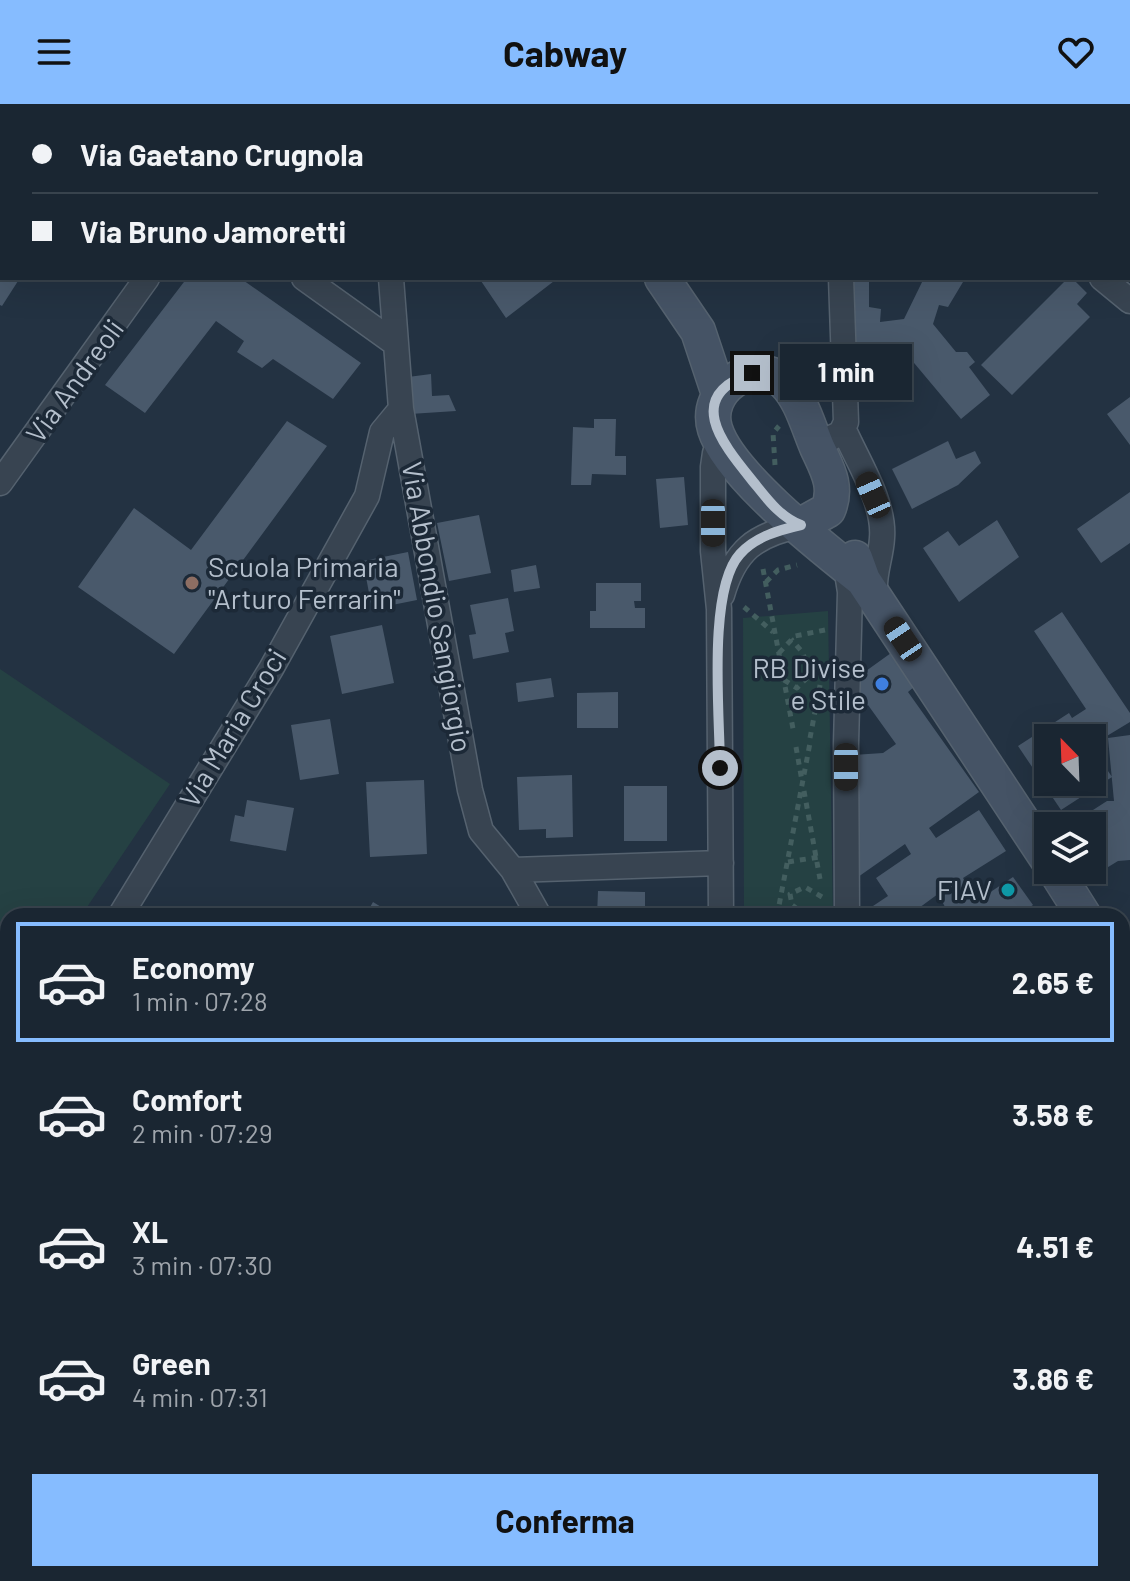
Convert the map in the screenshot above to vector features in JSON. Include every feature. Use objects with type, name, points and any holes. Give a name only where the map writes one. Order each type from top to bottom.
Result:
[{"type":"street","name":"Via Andreoli","points":[[0,483],[146,280]]},
{"type":"street","points":[[307,280],[396,344]]},
{"type":"street","name":"Via Abbondio Sangiorgio","points":[[391,280],[401,409],[470,790],[481,831],[513,870],[534,908]]},
{"type":"street","points":[[663,280],[698,331],[727,358],[752,373],[782,380],[830,438],[880,515],[883,536],[868,589]]},
{"type":"street","points":[[840,628],[864,610],[874,609],[831,502],[830,438],[841,280]]},
{"type":"street","points":[[1104,280],[1130,301]]},
{"type":"street","points":[[698,331],[719,394]]},
{"type":"street","points":[[752,373],[729,383],[719,394],[714,406],[714,427],[722,444],[782,515],[801,525],[868,589],[1034,839]]},
{"type":"street","name":"Via Maria Croci","points":[[125,908],[271,669],[360,509],[367,496],[382,432],[401,409]]},
{"type":"street","points":[[721,908],[719,609],[713,551],[713,467],[715,453],[722,444]]},
{"type":"street","points":[[719,609],[730,568],[740,554],[779,530],[821,517],[831,502]]},
{"type":"street","points":[[836,908],[846,744],[840,628],[850,592],[868,589]]},
{"type":"street","points":[[513,870],[721,863]]},
{"type":"street","points":[[1064,884],[1079,908]]},
{"type":"path","points":[[769,473],[777,458],[773,433],[784,423]]},
{"type":"path","points":[[762,560],[794,734]]},
{"type":"path","points":[[765,583],[778,570],[805,565]]},
{"type":"path","points":[[744,607],[775,634]]},
{"type":"path","points":[[779,653],[791,639],[840,628]]},
{"type":"path","points":[[791,639],[803,653],[809,676]]},
{"type":"path","points":[[809,676],[821,678]]},
{"type":"path","points":[[783,679],[797,688],[809,676]]},
{"type":"path","points":[[779,908],[810,743]]},
{"type":"path","points":[[796,747],[823,897]]},
{"type":"path","points":[[788,862],[827,856]]},
{"type":"path","points":[[784,881],[792,905],[796,908]]},
{"type":"path","points":[[790,894],[805,887],[823,897],[833,908]]},
{"type":"green space","points":[[828,611],[833,908],[744,908],[743,618]]},
{"type":"green space","points":[[0,669],[170,784],[86,908],[0,908]]},
{"type":"building","points":[[0,280],[18,281],[2,306]]},
{"type":"building","points":[[185,280],[243,280],[361,363],[333,399],[273,359],[262,368],[237,352],[244,341],[216,321],[145,413],[105,385]]},
{"type":"building","points":[[480,280],[555,280],[506,318]]},
{"type":"building","points":[[845,280],[869,280],[869,307],[881,309],[880,322],[904,319],[923,280],[963,282],[948,307],[939,305],[933,324],[956,352],[967,352],[975,362],[969,367],[990,395],[961,419],[899,345],[866,351],[865,372],[845,373]]},
{"type":"building","points":[[1066,280],[1074,280],[1087,293],[1077,304],[1090,317],[1012,395],[981,365]]},
{"type":"building","points":[[431,374],[432,396],[449,395],[456,411],[410,414],[408,377]]},
{"type":"building","points":[[1130,397],[1130,445],[1107,414]]},
{"type":"building","points":[[594,419],[616,419],[615,456],[626,456],[626,475],[592,474],[591,485],[571,485],[573,427],[594,428]]},
{"type":"building","points":[[287,421],[327,446],[174,654],[78,587],[134,508],[191,550]]},
{"type":"building","points":[[948,441],[956,459],[975,451],[981,463],[958,485],[912,509],[892,469]]},
{"type":"building","points":[[684,477],[688,525],[660,528],[656,479]]},
{"type":"building","points":[[1130,492],[1130,543],[1101,563],[1077,529]]},
{"type":"building","points":[[479,515],[491,573],[449,581],[437,523]]},
{"type":"building","points":[[997,520],[1019,557],[959,602],[923,548],[948,531],[959,546]]},
{"type":"building","points":[[408,552],[417,600],[372,609],[363,561]]},
{"type":"building","points":[[536,565],[540,588],[514,592],[511,570]]},
{"type":"building","points":[[596,583],[641,583],[641,601],[634,601],[635,608],[645,608],[645,628],[590,628],[590,611],[596,611]]},
{"type":"building","points":[[508,598],[514,631],[505,633],[509,652],[473,659],[469,635],[476,634],[470,605]]},
{"type":"building","points":[[1062,612],[1130,713],[1130,722],[1106,737],[1106,724],[1052,724],[1069,713],[1072,718],[1086,709],[1034,631]]},
{"type":"building","points":[[382,625],[394,683],[342,694],[330,636]]},
{"type":"building","points":[[891,653],[915,686],[908,692],[979,792],[929,828],[936,838],[979,810],[1006,851],[963,878],[967,885],[964,887],[974,903],[1013,877],[1033,905],[1029,908],[946,908],[938,894],[919,908],[870,908],[888,896],[876,878],[911,854],[905,844],[858,877],[853,755],[883,753],[896,744],[868,705],[851,716],[852,681]]},
{"type":"building","points":[[551,678],[554,697],[518,702],[516,683]]},
{"type":"building","points":[[618,692],[618,728],[577,728],[577,693]]},
{"type":"building","points":[[330,719],[339,774],[300,780],[291,725]]},
{"type":"building","points":[[1130,735],[1130,860],[1118,861],[1106,868],[1106,812],[1090,812],[1107,801],[1114,801],[1108,738]]},
{"type":"building","points":[[1034,736],[1034,770],[1018,746]]},
{"type":"building","points":[[572,775],[573,837],[546,838],[546,829],[519,830],[517,777]]},
{"type":"building","points":[[424,780],[427,854],[370,857],[366,782]]},
{"type":"building","points":[[624,786],[667,786],[667,841],[624,841]]},
{"type":"building","points":[[1052,796],[1083,796],[1061,810]]},
{"type":"building","points":[[247,800],[294,808],[286,851],[230,841],[235,815],[244,817]]},
{"type":"building","points":[[598,891],[645,892],[645,908],[597,908]]},
{"type":"place","name":"Scuola Primaria \"Arturo Ferrarin\"","points":[[192,583]]},
{"type":"place","name":"RB Divise e Stile","points":[[882,684]]},
{"type":"place","name":"FIAV","points":[[1008,890]]},
{"type":"route","points":[[720,768],[719,609],[730,568],[740,554],[755,542],[779,530],[801,525],[782,515],[722,444],[714,427],[714,406],[719,394],[729,383],[752,373]]}]
